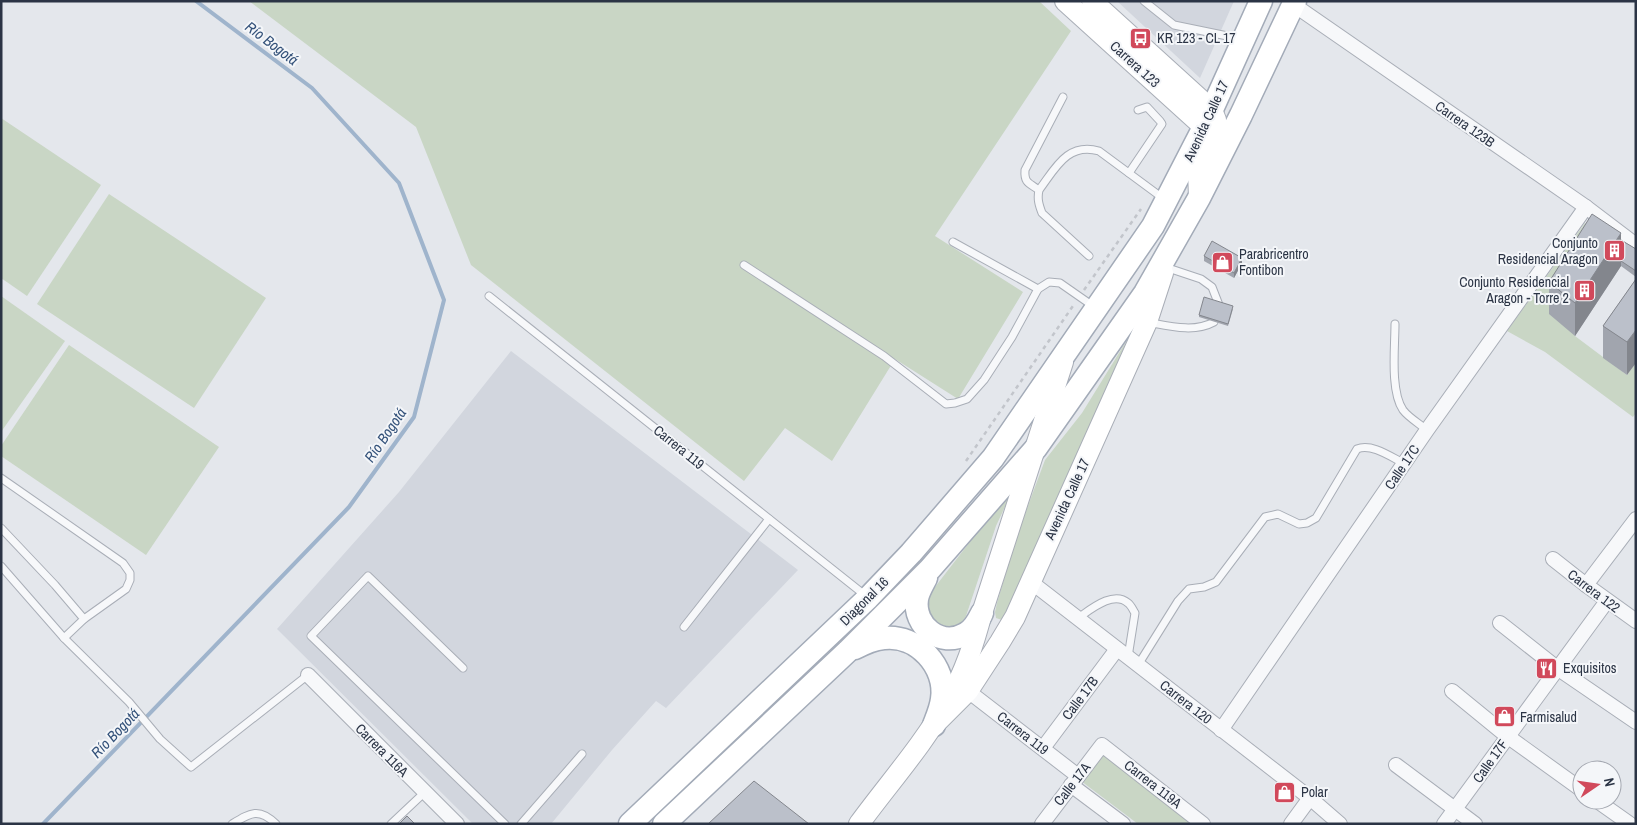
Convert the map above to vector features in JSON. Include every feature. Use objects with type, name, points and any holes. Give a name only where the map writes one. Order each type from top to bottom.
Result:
[{"type":"main road","name":"Carrera 123","points":[[1065,1],[1208,119]]},
{"type":"main road","name":"Carrera 123","points":[[1092,1],[1208,119]]},
{"type":"main road","name":"Avenida Calle 17","points":[[859,824],[934,725],[950,699],[974,642],[1066,351],[1087,302],[1138,250],[1160,196],[1208,119],[1261,1]]},
{"type":"main road","name":"Avenida Calle 17","points":[[1036,448],[1120,331],[1166,261],[1241,115],[1294,3]]},
{"type":"main road","points":[[1199,198],[1198,169],[1216,136],[1216,120],[1208,119]]},
{"type":"main road","name":"Avenida Calle 17","points":[[934,725],[968,690],[983,671],[1009,627],[1147,322],[1166,261]]},
{"type":"main road","name":"Diagonal 16","points":[[630,824],[868,598],[911,553],[982,472],[1022,418],[1066,351]]},
{"type":"main road","name":"Diagonal 16","points":[[664,824],[848,651],[930,569],[1036,448]]},
{"type":"main road","points":[[930,569],[917,597],[916,610],[921,623],[930,632],[941,638],[954,638],[966,634],[976,625],[982,613],[990,623],[996,626],[1009,627]]},
{"type":"main road","points":[[848,651],[871,640],[886,638],[902,639],[916,645],[928,655],[942,682],[942,698],[934,725]]},
{"type":"street","name":"Carrera 123B","points":[[1294,3],[1586,207],[1636,245]]},
{"type":"street","name":"Calle 17C","points":[[1222,730],[1428,430],[1586,207]]},
{"type":"street","points":[[1586,585],[1636,519]]},
{"type":"street","name":"Carrera 122","points":[[1553,559],[1636,621]]},
{"type":"street","name":"Carrera 120","points":[[1031,582],[1310,798],[1340,824]]},
{"type":"street","name":"Calle 17F","points":[[1444,824],[1607,601]]},
{"type":"street","points":[[1500,623],[1557,668],[1636,722]]},
{"type":"street","name":"Calle 17B","points":[[1042,748],[1128,657]]},
{"type":"street","name":"Carrera 116A","points":[[308,676],[457,824]]},
{"type":"street","name":"Carrera 119","points":[[968,690],[1042,748],[1123,824]]},
{"type":"street","points":[[1452,691],[1507,736],[1572,783]]},
{"type":"street","name":"Calle 17A","points":[[1042,824],[1102,745]]},
{"type":"street","name":"Carrera 119A","points":[[1102,745],[1200,823]]},
{"type":"street","points":[[1396,765],[1475,824]]},
{"type":"street","points":[[1291,824],[1310,798]]},
{"type":"street","points":[[1610,810],[1630,824]]},
{"type":"lane","points":[[1144,1],[1174,25],[1244,40]]},
{"type":"lane","points":[[1039,190],[1024,178],[1025,170],[1063,97]]},
{"type":"lane","points":[[1129,173],[1162,124],[1147,107],[1138,110]]},
{"type":"lane","points":[[1089,256],[1042,213],[1039,206],[1039,190],[1065,156],[1077,150],[1090,148],[1099,150],[1160,196]]},
{"type":"lane","points":[[953,242],[1038,289]]},
{"type":"lane","points":[[1166,261],[1201,279],[1212,287],[1219,305]]},
{"type":"lane","points":[[744,265],[884,356],[946,404],[967,399],[984,380],[1012,337],[1038,289],[1049,282],[1060,283],[1087,302]]},
{"type":"lane","name":"Carrera 119","points":[[489,296],[868,598]]},
{"type":"lane","points":[[1147,322],[1192,328],[1205,327],[1214,322]]},
{"type":"lane","points":[[1396,324],[1395,386],[1400,404],[1405,412],[1428,430]]},
{"type":"lane","points":[[1128,657],[1189,589],[1204,587],[1216,582],[1265,517],[1278,514],[1299,524],[1307,523],[1316,518],[1357,449],[1364,446],[1405,464]]},
{"type":"lane","points":[[1,478],[123,563],[130,573],[130,580],[126,589],[84,619],[64,638]]},
{"type":"lane","points":[[684,627],[769,519]]},
{"type":"lane","points":[[1,528],[84,619]]},
{"type":"lane","points":[[1,566],[64,638],[129,702],[160,739],[192,767],[308,676]]},
{"type":"lane","points":[[463,668],[368,576],[311,636],[505,824]]},
{"type":"lane","points":[[1078,618],[1102,601],[1119,599],[1128,603],[1135,613],[1128,657]]},
{"type":"lane","points":[[521,824],[582,754]]},
{"type":"lane","points":[[391,824],[425,792]]},
{"type":"lane","points":[[232,824],[250,814],[260,813],[268,816],[276,824]]},
{"type":"path","points":[[961,468],[1087,302],[1160,196]]},
{"type":"shaded area","points":[[1117,1],[1234,1],[1200,78]]},
{"type":"shaded area","points":[[511,351],[798,570],[666,708],[656,701],[612,750],[551,824],[473,824],[277,629],[399,492]]},
{"type":"green space","points":[[249,1],[1039,1],[1071,31],[935,236],[1023,292],[958,399],[895,359],[832,461],[785,428],[744,481],[471,265],[416,127]]},
{"type":"green space","points":[[1,118],[101,185],[27,296],[1,278]]},
{"type":"green space","points":[[109,194],[266,298],[194,408],[37,304]]},
{"type":"green space","points":[[1585,223],[1600,232],[1575,336],[1627,375],[1636,363],[1636,413],[1633,417],[1545,352],[1507,331]]},
{"type":"green space","points":[[1,296],[65,341],[1,432]]},
{"type":"green space","points":[[1127,340],[1055,513],[1007,616],[1002,620],[996,618],[997,603],[1016,538],[1045,460],[1082,413]]},
{"type":"green space","points":[[69,345],[219,447],[146,555],[1,456],[1,446]]},
{"type":"green space","points":[[1017,481],[996,526],[966,616],[959,627],[944,633],[926,615],[928,600],[935,587]]},
{"type":"green space","points":[[1103,751],[1190,820],[1187,824],[1138,824],[1081,781]]},
{"type":"building","points":[[1592,214],[1621,233],[1575,303],[1549,282]]},
{"type":"building","points":[[1621,240],[1636,249],[1636,271],[1621,261]]},
{"type":"building","name":"Parabricentro Fontibon","points":[[1212,241],[1242,258],[1234,273],[1204,256]]},
{"type":"building","points":[[1636,279],[1636,330],[1627,342],[1603,326]]},
{"type":"building","points":[[1204,297],[1233,306],[1228,324],[1199,315]]},
{"type":"building","points":[[754,781],[809,824],[708,824]]},
{"type":"building","points":[[407,816],[415,824],[399,824]]},
{"type":"waterway","name":"Río Bogotá","points":[[43,824],[349,507],[414,417],[444,300],[399,183],[312,88],[196,1]]},
{"type":"place","name":"KR 123 - CL 17","points":[[1141,38]]},
{"type":"place","name":"Conjunto Residencial Aragon","points":[[1614,251]]},
{"type":"place","name":"Parabricentro Fontibon","points":[[1223,262]]},
{"type":"place","name":"Conjunto Residencial Aragon - Torre 2","points":[[1585,290]]},
{"type":"place","name":"Exquisitos","points":[[1547,668]]},
{"type":"place","name":"Farmisalud","points":[[1504,717]]},
{"type":"place","name":"Polar","points":[[1285,792]]}]
